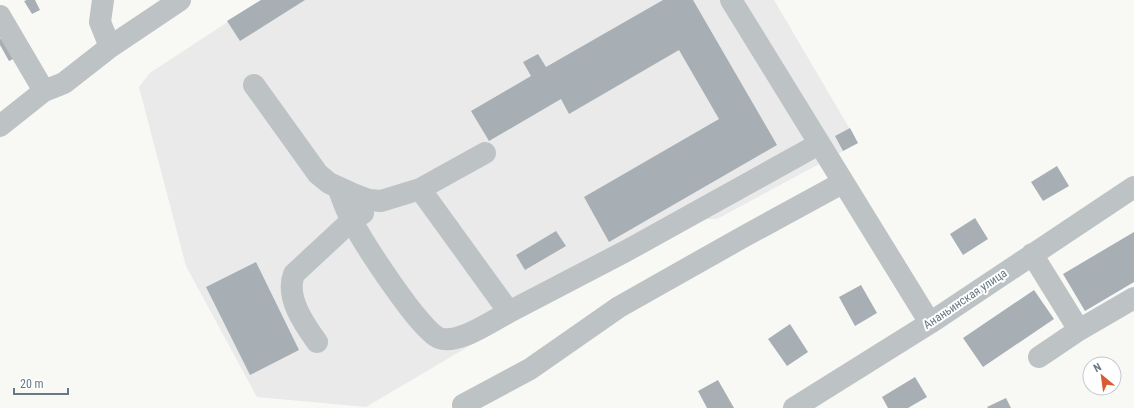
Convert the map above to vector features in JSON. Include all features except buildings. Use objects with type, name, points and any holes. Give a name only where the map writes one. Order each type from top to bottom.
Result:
[{"type":"street","points":[[102,0],[100,22],[110,47]]},
{"type":"street","points":[[0,126],[44,92],[64,83],[110,47],[180,0]]},
{"type":"street","points":[[731,0],[842,183],[930,323]]},
{"type":"street","points":[[0,16],[44,92]]},
{"type":"street","points":[[254,85],[318,174],[338,187],[369,200],[381,201]]},
{"type":"street","points":[[338,187],[351,221],[417,318],[439,338],[463,337],[626,250],[819,144]]},
{"type":"street","points":[[317,342],[299,313],[291,283],[294,274],[351,221],[381,201],[420,189],[485,153]]},
{"type":"street","points":[[463,405],[530,369],[619,307],[842,183]]},
{"type":"street","name":"Ананьинская улица","points":[[794,408],[930,323],[1134,187]]},
{"type":"street","points":[[420,189],[509,312]]},
{"type":"street","points":[[1032,254],[1079,330]]},
{"type":"street","points":[[1039,357],[1079,330],[1134,298]]},
{"type":"shaded area","points":[[261,0],[774,0],[858,143],[717,219],[705,219],[471,345],[366,407],[257,397],[186,266],[139,87],[150,73]]}]
